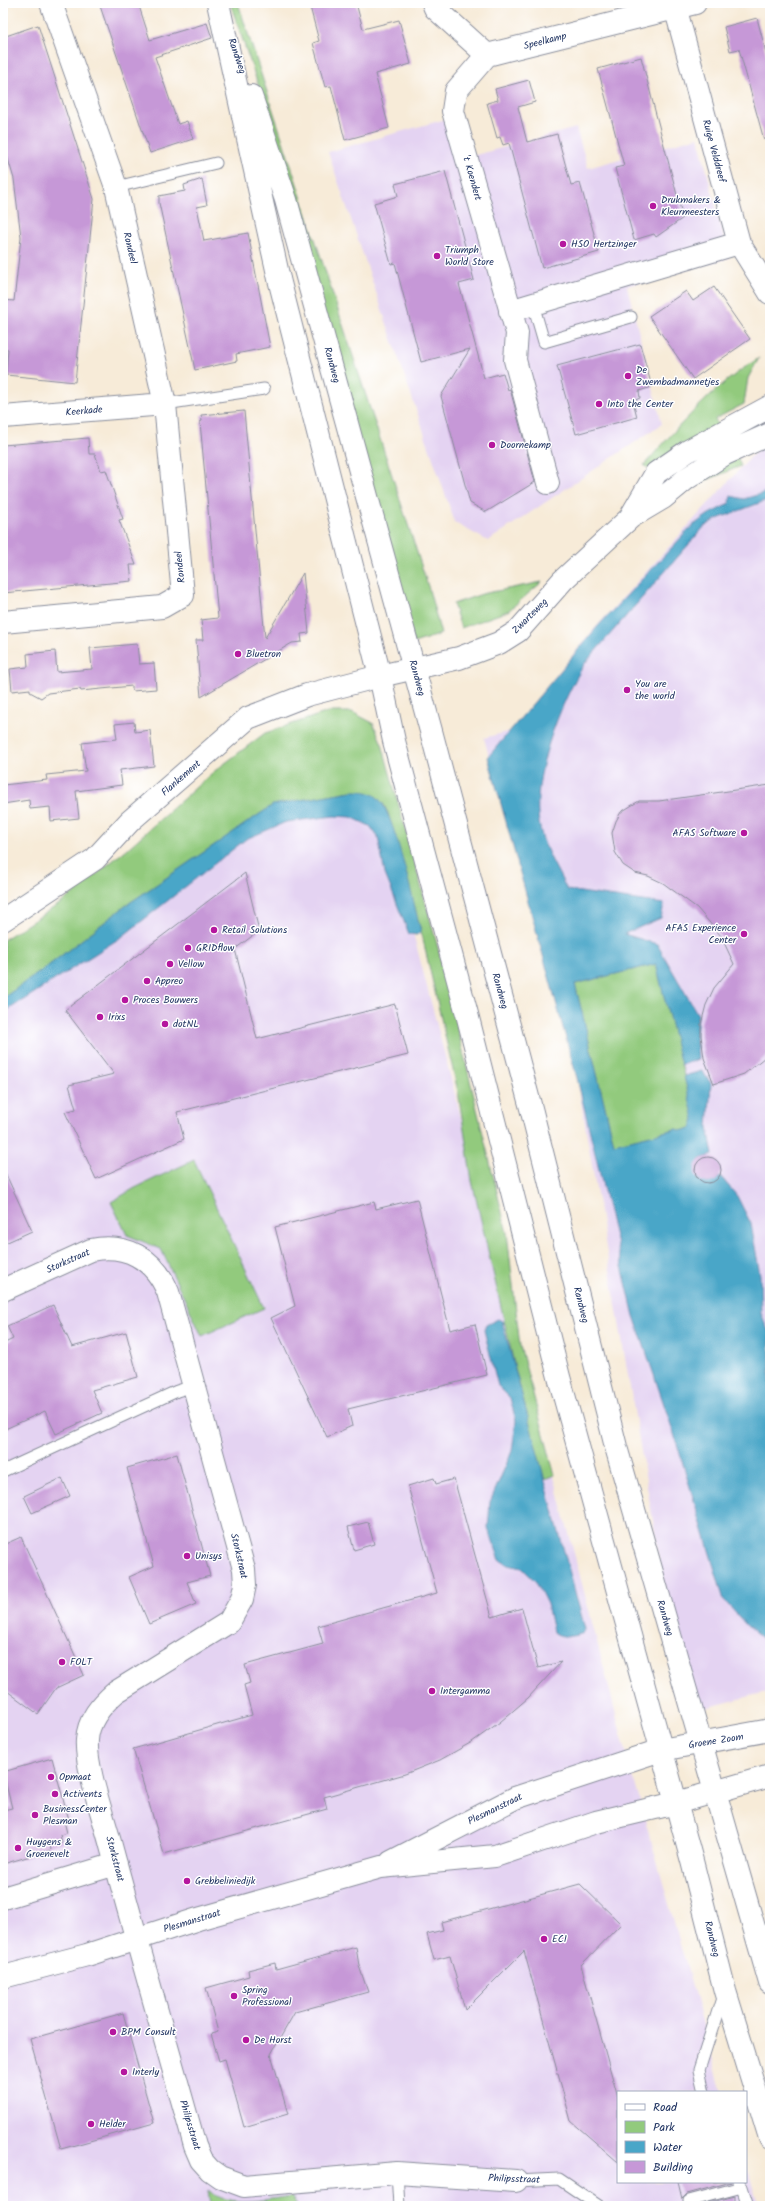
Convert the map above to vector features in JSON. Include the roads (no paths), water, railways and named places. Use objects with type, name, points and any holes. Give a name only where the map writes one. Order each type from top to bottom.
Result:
[{"type":"street","name":"Rondeel","points":[[3,622],[162,607],[183,595],[165,404],[116,187],[51,3]]},
{"type":"street","name":"Randweg","points":[[219,3],[286,200],[414,668],[532,1112],[616,1447],[770,1982]]},
{"type":"street","name":"Randweg","points":[[219,3],[279,279],[380,676],[394,741],[467,1014],[557,1370],[676,1803],[725,1991],[770,2138]]},
{"type":"street","points":[[433,3],[435,8],[487,55]]},
{"type":"street","name":"Speelkamp","points":[[487,55],[681,5]]},
{"type":"street","name":"Ruige Velddreef","points":[[681,5],[739,243],[770,293]]},
{"type":"street","name":"'t Koendert","points":[[487,55],[456,91],[453,111],[517,333],[515,360],[548,483]]},
{"type":"street","points":[[510,311],[739,243]]},
{"type":"street","name":"Zwarteweg","points":[[631,517],[656,473],[688,451],[770,403]]},
{"type":"street","name":"Keerkade","points":[[3,417],[165,404]]},
{"type":"street","name":"Zwarteweg","points":[[380,676],[472,653],[499,642],[518,631],[564,580],[631,517],[663,498],[686,479],[725,454],[770,434]]},
{"type":"street","name":"Flankement","points":[[3,920],[95,859],[130,821],[248,718],[307,695],[380,676]]},
{"type":"street","name":"Storkstraat","points":[[3,1290],[91,1250],[116,1247],[142,1258],[163,1280],[194,1386],[244,1569],[245,1585],[242,1599],[235,1613],[221,1628],[116,1692],[103,1704],[94,1716],[87,1739],[88,1760],[137,1938]]},
{"type":"street","name":"Groene Zoom","points":[[661,1750],[770,1730]]},
{"type":"street","name":"Plesmanstraat","points":[[381,1867],[516,1798],[661,1750]]},
{"type":"street","points":[[676,1803],[770,1776]]},
{"type":"street","name":"Plesmanstraat","points":[[3,1977],[87,1955],[198,1919],[381,1867],[494,1856],[596,1822],[676,1803]]},
{"type":"street","points":[[3,1898],[116,1864]]},
{"type":"street","name":"Philipsstraat","points":[[137,1938],[195,2146],[201,2160],[210,2170],[231,2182],[244,2186],[258,2187],[396,2173],[516,2181]]},
{"type":"lane","points":[[116,187],[216,163]]},
{"type":"lane","points":[[533,304],[544,342],[631,317]]},
{"type":"lane","points":[[165,404],[264,389]]},
{"type":"lane","points":[[3,1471],[177,1391],[194,1386]]},
{"type":"lane","points":[[704,2091],[699,2070],[725,1991]]},
{"type":"lane","points":[[396,2173],[399,2206]]},
{"type":"lane","name":"Philipsstraat","points":[[516,2181],[558,2180],[599,2206]]},
{"type":"lane","points":[[690,2206],[689,2201],[740,2184],[748,2206]]},
{"type":"water","points":[[770,491],[770,499],[717,519],[704,527],[585,663],[566,699],[549,743],[539,788],[538,809],[542,836],[567,890],[664,904],[661,918],[624,934],[657,944],[698,1015],[696,1036],[698,1059],[681,1065],[656,964],[575,984],[614,1144],[676,1129],[681,1131],[691,1128],[694,1119],[684,1076],[702,1071],[711,1083],[708,1127],[713,1155],[700,1159],[695,1169],[699,1179],[708,1183],[721,1177],[737,1196],[751,1224],[760,1275],[761,1313],[770,1335],[770,1645],[748,1627],[724,1600],[674,1434],[634,1316],[577,1078],[488,757],[598,626],[692,526],[709,514],[729,504],[731,496],[744,499]]},
{"type":"water","points":[[351,791],[368,792],[377,797],[383,805],[390,820],[403,860],[421,931],[417,935],[409,934],[385,874],[378,837],[370,826],[351,817],[334,816],[286,822],[246,839],[123,936],[3,1013],[3,998],[44,969],[128,904],[273,805]]},
{"type":"water","points":[[498,1319],[502,1321],[585,1629],[584,1633],[561,1636],[553,1632],[547,1604],[536,1582],[522,1568],[508,1565],[500,1560],[488,1528],[490,1502],[512,1451],[516,1421],[510,1398],[498,1386],[484,1330],[486,1325]]},
{"type":"place","name":"Drukmakers & Kleurmeesters","points":[[653,206]]},
{"type":"place","name":"HSO Hertzinger","points":[[563,244]]},
{"type":"place","name":"Triumph World Store","points":[[437,256]]},
{"type":"place","name":"De Zwembadmannetjes","points":[[628,376]]},
{"type":"place","name":"Into the Center","points":[[599,404]]},
{"type":"place","name":"Doornekamp","points":[[492,445]]},
{"type":"place","name":"Bluetron","points":[[238,654]]},
{"type":"place","name":"You are the world","points":[[627,690]]},
{"type":"place","name":"AFAS Software","points":[[744,833]]},
{"type":"place","name":"Retail Solutions","points":[[214,930]]},
{"type":"place","name":"AFAS Experience Center","points":[[744,934]]},
{"type":"place","name":"GRIDflow","points":[[188,948]]},
{"type":"place","name":"Vellow","points":[[170,964]]},
{"type":"place","name":"Appreo","points":[[147,981]]},
{"type":"place","name":"Proces Bouwers","points":[[125,1000]]},
{"type":"place","name":"Irixs","points":[[100,1017]]},
{"type":"place","name":"dotNL","points":[[165,1024]]},
{"type":"place","name":"Unisys","points":[[187,1556]]},
{"type":"place","name":"FOLT","points":[[62,1662]]},
{"type":"place","name":"Intergamma","points":[[432,1691]]},
{"type":"place","name":"Opmaat","points":[[51,1777]]},
{"type":"place","name":"Activents","points":[[55,1794]]},
{"type":"place","name":"BusinessCenter Plesman","points":[[35,1815]]},
{"type":"place","name":"Huygens & Groenevelt","points":[[18,1848]]},
{"type":"place","name":"Grebbeliniedijk","points":[[187,1881]]},
{"type":"place","name":"ECI","points":[[544,1939]]},
{"type":"place","name":"Spring Professional","points":[[234,1996]]},
{"type":"place","name":"BPM Consult","points":[[113,2032]]},
{"type":"place","name":"De Horst","points":[[246,2040]]},
{"type":"place","name":"Interly","points":[[124,2072]]},
{"type":"place","name":"Helder","points":[[91,2124]]}]
